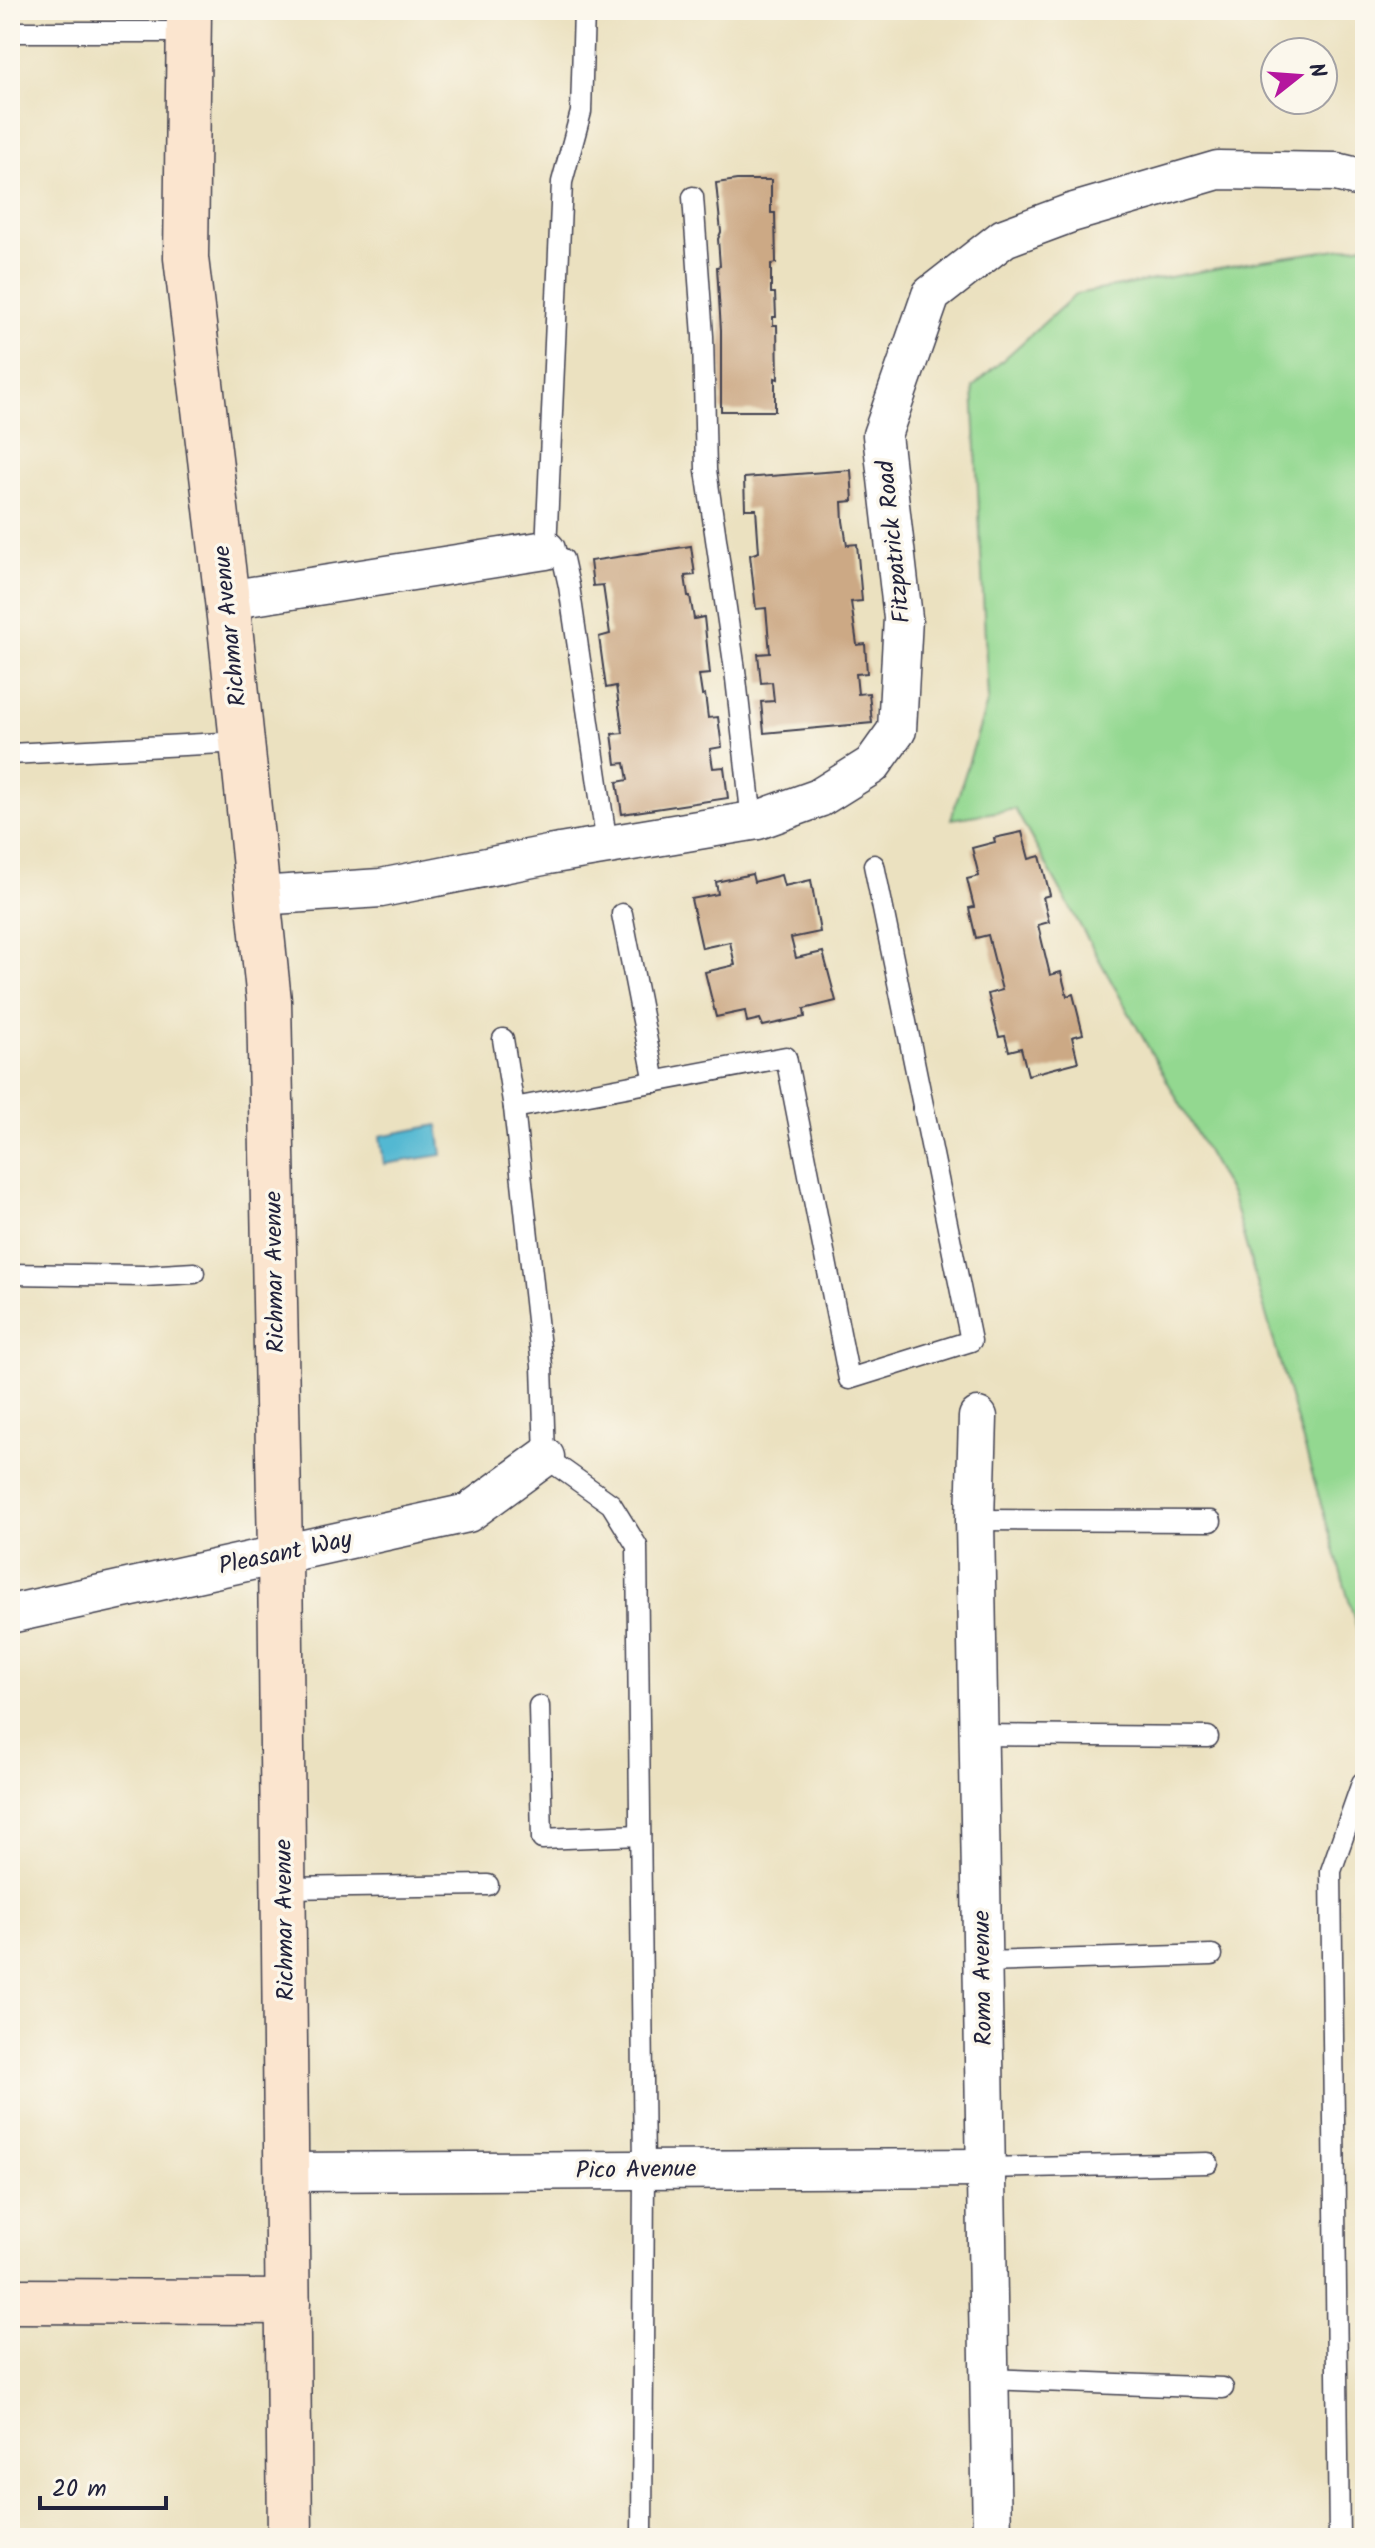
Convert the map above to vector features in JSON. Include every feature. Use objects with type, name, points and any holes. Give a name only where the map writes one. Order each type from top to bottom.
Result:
[{"type":"street","name":"Richmar Avenue","points":[[189,21],[186,258],[227,600],[269,1001],[280,1552],[290,2538]]},
{"type":"street","name":"Fitzpatrick Road","points":[[258,896],[381,888],[752,821],[819,798],[872,765],[897,730],[903,618],[882,435],[931,295],[1004,238],[1071,213],[1218,170],[1336,172],[1365,179]]},
{"type":"street","points":[[227,600],[546,550]]},
{"type":"street","name":"Roma Avenue","points":[[978,1417],[975,1520],[992,2538]]},
{"type":"street","name":"Pleasant Way","points":[[10,1614],[280,1552],[468,1513],[545,1457]]},
{"type":"street","name":"Pico Avenue","points":[[287,2172],[986,2168]]},
{"type":"street","points":[[10,2301],[288,2302]]},
{"type":"lane","points":[[584,10],[581,112],[562,182],[546,550],[563,559],[569,586],[607,845]]},
{"type":"lane","points":[[10,32],[189,21]]},
{"type":"lane","points":[[693,197],[703,336],[706,470],[735,670],[752,821]]},
{"type":"lane","points":[[10,754],[242,742]]},
{"type":"lane","points":[[514,1108],[786,1057],[849,1379],[971,1341],[874,865]]},
{"type":"lane","points":[[622,914],[655,1082]]},
{"type":"lane","points":[[503,1039],[514,1108],[542,1366],[545,1457],[611,1504],[637,1546],[644,2169],[642,2538]]},
{"type":"lane","points":[[10,1274],[144,1276],[194,1273]]},
{"type":"lane","points":[[975,1520],[1211,1521]]},
{"type":"lane","points":[[539,1706],[542,1839],[640,1835]]},
{"type":"lane","points":[[978,1735],[1208,1737]]},
{"type":"lane","points":[[1339,2538],[1331,1871],[1362,1783],[1365,1782]]},
{"type":"lane","points":[[284,1888],[488,1885]]},
{"type":"lane","points":[[982,1962],[1212,1955]]},
{"type":"lane","points":[[986,2168],[1208,2163]]},
{"type":"lane","points":[[989,2379],[1223,2388]]},
{"type":"green space","points":[[1365,245],[1365,1656],[1232,1197],[1015,809],[951,819],[988,700],[973,387],[1076,294]]},
{"type":"water","points":[[438,1125],[442,1155],[384,1164],[380,1136]]},
{"type":"building","points":[[771,180],[776,263],[771,264],[771,293],[775,293],[776,317],[773,317],[773,325],[777,325],[775,411],[721,411],[717,267],[720,266],[718,239],[721,232],[716,183]]},
{"type":"building","points":[[851,470],[853,501],[842,502],[843,521],[847,545],[857,544],[862,601],[851,602],[857,645],[865,644],[867,673],[856,674],[858,694],[869,693],[872,723],[764,733],[761,702],[774,701],[772,682],[761,683],[758,654],[770,653],[766,608],[756,609],[750,555],[759,552],[756,509],[745,509],[744,478]]},
{"type":"building","points":[[691,546],[695,575],[685,576],[694,619],[704,617],[710,674],[699,675],[708,718],[718,717],[722,747],[710,749],[713,768],[724,767],[728,798],[622,814],[617,782],[628,780],[625,763],[616,764],[612,734],[623,733],[616,686],[606,688],[599,637],[610,634],[603,585],[593,586],[590,561]]},
{"type":"building","points":[[1022,832],[1029,859],[1040,856],[1050,895],[1043,897],[1049,922],[1038,925],[1050,975],[1061,972],[1067,996],[1073,994],[1083,1034],[1072,1037],[1078,1062],[1028,1075],[1021,1048],[1009,1051],[1005,1036],[999,1037],[988,994],[1002,990],[988,935],[976,938],[969,908],[974,907],[967,879],[979,876],[972,848],[995,842],[994,838]]},
{"type":"building","points":[[752,874],[754,882],[781,875],[784,886],[811,880],[820,932],[791,938],[796,958],[823,952],[836,1001],[804,1009],[805,1017],[763,1026],[760,1019],[747,1022],[745,1011],[716,1017],[705,972],[735,965],[730,942],[702,948],[691,899],[718,894],[716,882]]}]
